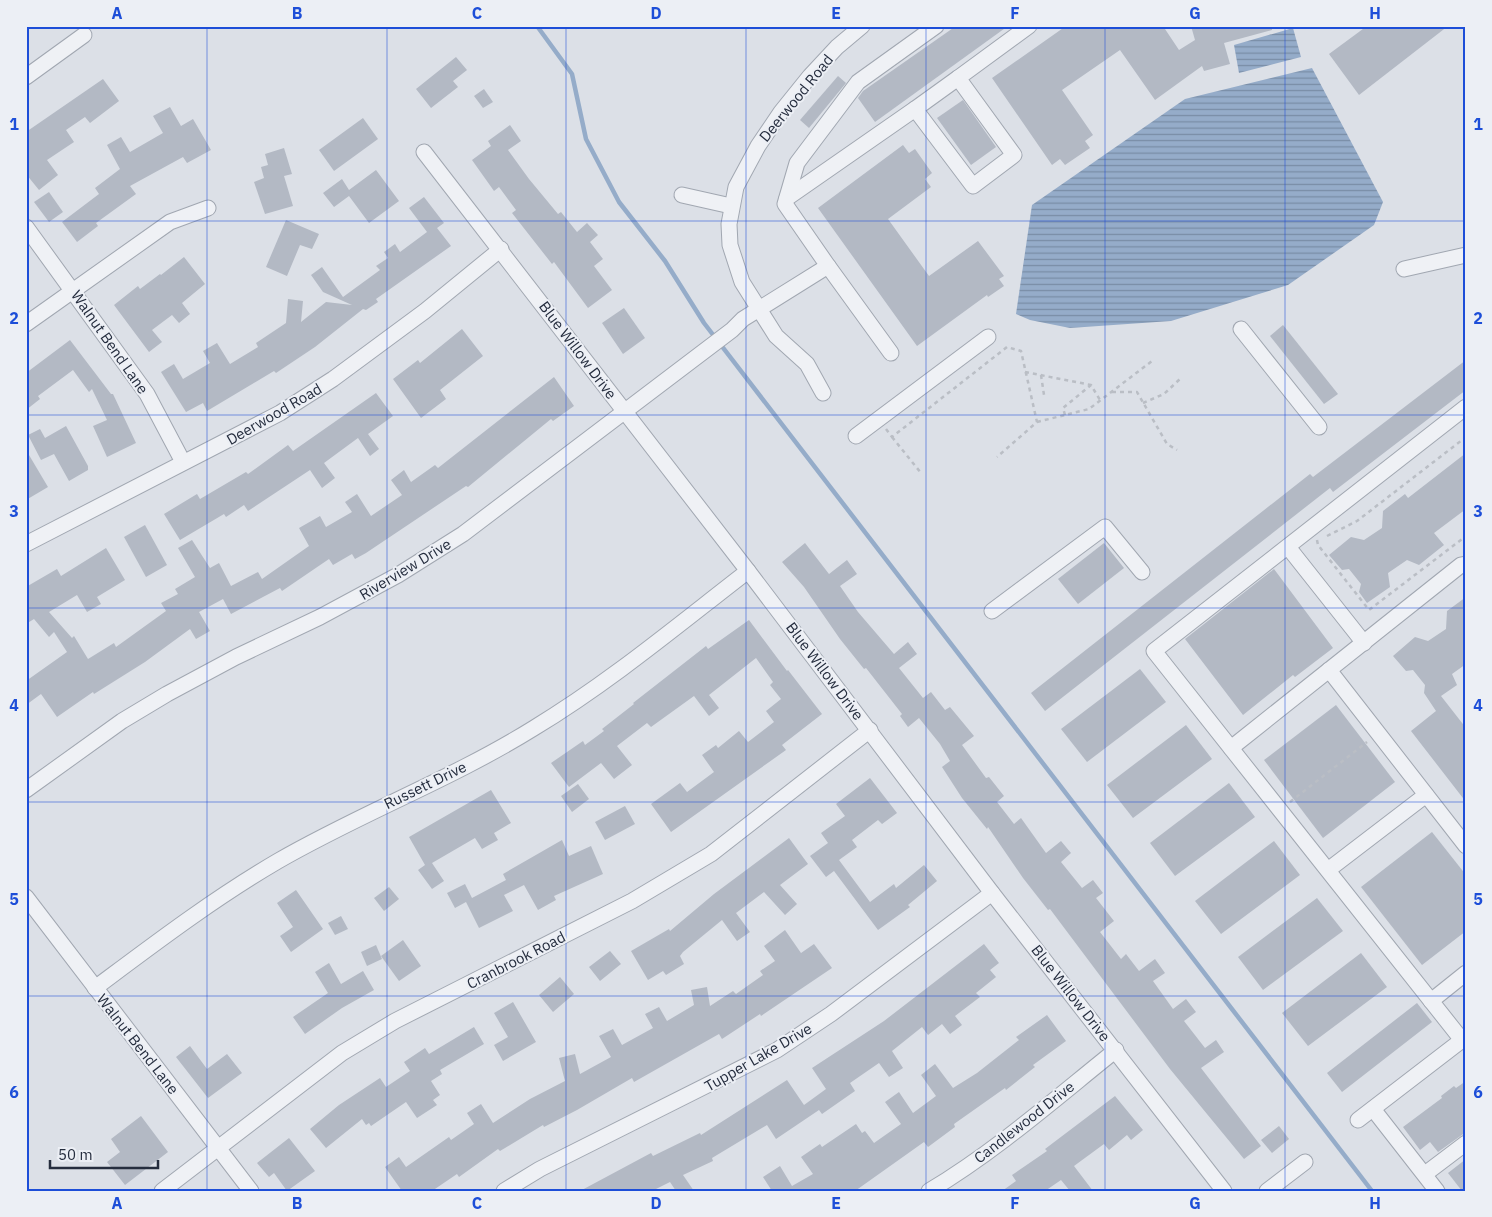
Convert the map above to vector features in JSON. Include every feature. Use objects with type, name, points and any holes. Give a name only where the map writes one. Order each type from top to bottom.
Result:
[{"type":"street","name":"Deerwood Road","points":[[823,393],[807,364],[776,336],[742,282],[734,264],[730,245],[731,206],[744,168],[781,112],[837,48],[862,26]]},
{"type":"street","points":[[891,353],[786,204],[797,163],[858,82],[936,26]]},
{"type":"street","points":[[787,198],[916,109],[1029,26]]},
{"type":"street","points":[[26,77],[84,35]]},
{"type":"street","points":[[916,109],[974,186],[1014,155],[958,78]]},
{"type":"street","name":"Blue Willow Drive","points":[[424,152],[501,249],[870,730],[992,893],[1224,1191]]},
{"type":"street","points":[[682,195],[731,206]]},
{"type":"street","points":[[26,324],[170,222],[208,208]]},
{"type":"street","name":"Walnut Bend Lane","points":[[26,227],[147,394],[183,462]]},
{"type":"street","name":"Deerwood Road","points":[[26,544],[280,414],[333,379],[425,311],[501,249]]},
{"type":"street","points":[[1404,269],[1466,255]]},
{"type":"street","name":"Riverview Drive","points":[[26,790],[115,726],[167,694],[236,657],[338,608],[398,575],[463,534],[624,410],[732,330],[743,319],[828,266]]},
{"type":"street","points":[[1241,329],[1319,427]]},
{"type":"street","points":[[856,436],[988,337]]},
{"type":"street","points":[[1358,1120],[1464,1039],[1431,1001],[1154,651],[1466,407]]},
{"type":"street","points":[[992,611],[1105,527],[1142,572]]},
{"type":"street","points":[[1288,547],[1364,643]]},
{"type":"street","points":[[1231,748],[1461,565],[1466,564]]},
{"type":"street","name":"Russett Drive","points":[[95,988],[208,905],[278,861],[383,805],[451,774],[534,729],[607,680],[748,571]]},
{"type":"street","points":[[1329,670],[1380,732],[1466,846]]},
{"type":"street","name":"Cranbrook Road","points":[[162,1191],[342,1053],[396,1021],[632,900],[710,854],[870,730]]},
{"type":"street","points":[[1328,870],[1426,795]]},
{"type":"street","name":"Tupper Lake Drive","points":[[504,1191],[540,1169],[777,1050],[831,1014],[992,893]]},
{"type":"street","name":"Walnut Bend Lane","points":[[26,898],[251,1191]]},
{"type":"street","points":[[1431,1001],[1466,974]]},
{"type":"street","name":"Candlewood Drive","points":[[929,1191],[948,1180],[1116,1050]]},
{"type":"street","points":[[1373,1109],[1437,1191]]},
{"type":"street","points":[[1425,1174],[1466,1143]]},
{"type":"street","points":[[1266,1191],[1305,1162]]},
{"type":"path","points":[[892,437],[1008,347],[1021,351],[1036,422]]},
{"type":"path","points":[[997,457],[1036,422],[1089,409],[1152,361]]},
{"type":"path","points":[[1026,372],[1091,385],[1100,400]]},
{"type":"path","points":[[1041,375],[1044,395]]},
{"type":"path","points":[[1143,403],[1164,394],[1180,379]]},
{"type":"path","points":[[1065,415],[1063,408],[1091,385]]},
{"type":"path","points":[[1110,392],[1137,392],[1168,444],[1177,450]]},
{"type":"path","points":[[878,419],[921,473]]},
{"type":"path","points":[[1466,438],[1357,521],[1317,540],[1318,545],[1369,610],[1466,536]]},
{"type":"path","points":[[1280,810],[1380,732]]},
{"type":"water","points":[[1293,28],[1301,57],[1239,73],[1234,45]]},
{"type":"water","points":[[1312,68],[1383,202],[1374,225],[1288,285],[1171,321],[1070,328],[1030,320],[1016,314],[1032,205],[1185,99]]},
{"type":"building","points":[[956,26],[1008,26],[875,122],[858,98],[863,91]]},
{"type":"building","points":[[1066,26],[1163,26],[1179,50],[1195,40],[1191,26],[1272,26],[1272,30],[1224,43],[1230,64],[1204,71],[1202,66],[1155,100],[1120,50],[1062,90],[1093,135],[1085,141],[1090,148],[1065,165],[1060,159],[1052,165],[992,78]]},
{"type":"building","points":[[1367,26],[1448,26],[1359,95],[1329,54]]},
{"type":"building","points":[[456,57],[467,70],[453,81],[458,87],[431,108],[416,89]]},
{"type":"building","points":[[838,76],[846,83],[809,128],[800,120]]},
{"type":"building","points":[[103,79],[119,101],[90,123],[85,117],[66,130],[74,142],[47,160],[58,175],[39,190],[26,174],[26,132]]},
{"type":"building","points":[[484,89],[493,102],[483,108],[474,96]]},
{"type":"building","points":[[963,100],[996,147],[971,165],[937,118]]},
{"type":"building","points":[[170,107],[181,126],[193,119],[211,150],[187,163],[183,157],[130,186],[136,194],[96,223],[98,226],[77,242],[62,222],[99,194],[95,188],[120,169],[107,145],[121,137],[130,152],[163,133],[153,116]]},
{"type":"building","points":[[363,118],[378,139],[334,171],[319,150]]},
{"type":"building","points":[[510,125],[521,141],[508,150],[529,179],[558,214],[561,212],[577,232],[587,223],[598,235],[590,242],[603,259],[594,266],[612,290],[588,308],[554,262],[552,264],[512,213],[516,210],[499,187],[494,191],[472,160],[491,146],[488,141]]},
{"type":"building","points":[[903,145],[909,153],[915,149],[932,173],[925,179],[931,187],[888,219],[929,276],[978,241],[1004,276],[999,279],[1004,286],[988,297],[987,295],[917,346],[818,208]]},
{"type":"building","points":[[284,148],[292,174],[284,176],[293,206],[265,214],[254,182],[264,178],[261,167],[268,165],[265,154]]},
{"type":"building","points":[[376,170],[399,201],[369,223],[349,196],[334,207],[323,193],[342,179],[349,190]]},
{"type":"building","points":[[49,192],[63,212],[49,222],[34,202]]},
{"type":"building","points":[[424,197],[444,223],[437,228],[451,246],[376,299],[378,302],[366,310],[363,309],[315,347],[276,373],[274,371],[207,411],[203,403],[186,412],[161,372],[174,364],[183,379],[210,363],[203,351],[217,343],[230,364],[258,347],[256,343],[286,323],[288,299],[303,301],[301,322],[326,302],[352,305],[323,292],[311,275],[322,267],[343,297],[380,270],[376,266],[388,258],[384,252],[395,244],[400,252],[427,232],[409,208]]},
{"type":"building","points":[[286,220],[319,234],[312,249],[300,245],[287,276],[266,267]]},
{"type":"building","points":[[184,257],[205,284],[182,303],[190,314],[179,323],[172,315],[152,330],[162,342],[149,352],[114,305],[138,286],[140,289]]},
{"type":"building","points":[[624,308],[645,338],[623,354],[602,323]]},
{"type":"building","points":[[1283,325],[1338,394],[1324,404],[1270,336]]},
{"type":"building","points":[[462,329],[483,356],[440,390],[446,399],[421,418],[393,379],[418,360],[420,363]]},
{"type":"building","points":[[70,340],[111,394],[113,394],[136,443],[107,457],[93,426],[107,420],[92,389],[89,392],[73,370],[38,396],[40,399],[26,410],[26,373]]},
{"type":"building","points":[[1466,360],[1466,390],[1333,492],[1330,488],[1045,711],[1031,693],[1310,474],[1313,477]]},
{"type":"building","points":[[554,377],[574,406],[553,421],[551,419],[468,487],[466,486],[366,553],[355,559],[352,554],[333,565],[329,559],[282,591],[280,588],[231,614],[223,599],[199,612],[210,631],[196,639],[190,629],[145,662],[94,694],[93,692],[57,717],[41,694],[26,705],[26,681],[67,652],[54,632],[49,637],[34,619],[26,624],[26,587],[57,569],[61,576],[106,548],[125,580],[97,597],[101,604],[87,612],[77,595],[49,612],[72,638],[74,636],[88,659],[114,643],[116,647],[166,611],[161,603],[178,594],[175,589],[195,577],[178,548],[192,540],[210,568],[219,563],[231,586],[258,572],[262,579],[309,546],[299,528],[320,516],[326,527],[352,512],[345,502],[357,494],[371,516],[402,495],[391,480],[404,470],[411,482],[435,465],[438,468]]},
{"type":"building","points":[[376,393],[393,416],[368,434],[379,449],[370,456],[358,438],[324,463],[335,478],[322,488],[310,470],[248,511],[244,505],[226,517],[224,514],[180,540],[164,514],[197,494],[200,499],[246,472],[248,474],[288,445],[293,451]]},
{"type":"building","points":[[66,426],[88,466],[88,470],[69,481],[54,454],[41,460],[28,435],[40,429],[45,438]]},
{"type":"building","points":[[26,450],[48,487],[26,500]]},
{"type":"building","points":[[1466,453],[1466,509],[1434,533],[1444,545],[1419,565],[1407,560],[1388,573],[1390,587],[1367,603],[1359,592],[1361,584],[1349,569],[1342,570],[1329,555],[1351,537],[1364,540],[1382,528],[1383,511],[1405,494],[1408,498]]},
{"type":"building","points":[[145,525],[167,565],[146,577],[124,537]]},
{"type":"building","points":[[805,543],[829,574],[847,560],[857,574],[840,586],[858,612],[894,654],[908,642],[917,654],[899,668],[923,698],[931,692],[945,710],[950,707],[974,736],[962,745],[986,778],[989,777],[1004,796],[997,802],[1014,824],[1021,818],[1046,853],[1061,841],[1071,853],[1061,862],[1082,888],[1093,880],[1103,893],[1096,898],[1114,921],[1100,932],[1121,959],[1126,954],[1139,971],[1155,959],[1165,973],[1153,981],[1173,1009],[1186,999],[1196,1012],[1184,1021],[1205,1048],[1216,1040],[1224,1052],[1201,1068],[1261,1146],[1244,1159],[1170,1069],[1050,909],[1048,910],[1023,878],[988,827],[987,829],[962,798],[942,767],[950,761],[940,744],[919,718],[908,727],[900,716],[902,714],[866,668],[864,669],[840,639],[804,587],[782,562]]},
{"type":"building","points":[[1104,543],[1124,568],[1078,604],[1058,579]]},
{"type":"building","points":[[1274,569],[1333,648],[1295,677],[1293,675],[1243,715],[1185,639]]},
{"type":"building","points":[[1466,597],[1466,664],[1452,674],[1457,685],[1441,696],[1466,728],[1466,802],[1411,731],[1436,711],[1424,693],[1425,685],[1413,670],[1406,671],[1393,656],[1415,637],[1428,641],[1446,629],[1447,611]]},
{"type":"building","points":[[749,620],[822,714],[782,745],[786,750],[671,832],[651,804],[680,783],[687,792],[714,772],[702,755],[716,745],[718,748],[739,731],[748,742],[774,722],[766,711],[781,699],[770,685],[773,682],[756,658],[709,695],[719,708],[709,716],[694,696],[651,727],[647,723],[617,746],[632,765],[614,779],[601,763],[569,787],[551,763],[583,741],[585,745],[604,731],[602,729],[633,703],[706,646],[708,649]]},
{"type":"building","points":[[1140,669],[1166,702],[1087,762],[1061,729]]},
{"type":"building","points":[[1336,705],[1395,782],[1323,838],[1264,760]]},
{"type":"building","points":[[1186,725],[1212,759],[1133,818],[1107,785]]},
{"type":"building","points":[[870,778],[897,813],[882,824],[878,820],[852,840],[857,847],[839,860],[870,902],[894,884],[896,888],[924,865],[937,881],[908,905],[910,907],[878,930],[834,871],[826,877],[810,856],[828,843],[821,833],[845,816],[836,804]]},
{"type":"building","points":[[1229,783],[1255,817],[1175,876],[1150,843]]},
{"type":"building","points":[[578,784],[589,799],[572,812],[561,796]]},
{"type":"building","points":[[491,790],[511,823],[494,833],[498,840],[482,849],[475,838],[432,863],[444,881],[432,889],[418,870],[425,865],[409,837]]},
{"type":"building","points":[[625,806],[635,824],[605,840],[595,822]]},
{"type":"building","points":[[1432,832],[1466,875],[1466,931],[1422,965],[1361,887]]},
{"type":"building","points":[[789,838],[808,864],[780,885],[797,904],[785,915],[764,892],[736,913],[750,932],[737,941],[722,920],[683,952],[680,956],[684,964],[666,975],[663,971],[648,980],[631,951],[669,929],[670,931],[714,894]]},
{"type":"building","points":[[562,840],[569,856],[591,846],[603,874],[554,896],[556,900],[538,910],[524,885],[504,895],[513,911],[479,928],[466,902],[455,908],[447,893],[465,884],[472,898],[506,880],[503,874]]},
{"type":"building","points":[[1274,841],[1300,875],[1221,934],[1195,901]]},
{"type":"building","points":[[389,887],[399,899],[384,911],[374,898]]},
{"type":"building","points":[[296,890],[323,929],[291,952],[280,936],[293,927],[277,903]]},
{"type":"building","points":[[1317,898],[1343,931],[1263,990],[1238,957]]},
{"type":"building","points":[[341,916],[348,929],[335,935],[328,923]]},
{"type":"building","points":[[785,930],[801,953],[814,944],[832,968],[761,1016],[760,1014],[722,1039],[719,1034],[634,1082],[632,1078],[577,1110],[544,1127],[543,1125],[500,1151],[498,1149],[459,1177],[457,1174],[432,1191],[402,1191],[385,1167],[399,1157],[406,1167],[449,1137],[451,1140],[474,1124],[467,1113],[481,1104],[493,1123],[530,1099],[565,1081],[559,1058],[575,1054],[580,1074],[611,1057],[599,1036],[613,1029],[622,1045],[653,1028],[645,1014],[659,1007],[667,1021],[694,1005],[691,990],[707,987],[710,1006],[733,991],[736,994],[763,975],[760,971],[775,961],[764,946]]},
{"type":"building","points":[[403,940],[421,966],[399,981],[381,956]]},
{"type":"building","points":[[984,944],[999,963],[990,970],[996,977],[976,993],[980,997],[955,1016],[962,1025],[950,1034],[942,1024],[928,1035],[922,1027],[892,1051],[903,1068],[889,1077],[879,1063],[850,1083],[855,1091],[822,1114],[819,1110],[776,1139],[767,1125],[712,1158],[713,1161],[683,1175],[694,1191],[676,1191],[670,1182],[652,1191],[580,1191],[651,1153],[653,1156],[700,1133],[701,1135],[787,1080],[804,1105],[826,1089],[812,1068],[884,1021]]},
{"type":"building","points":[[376,945],[382,959],[367,966],[361,952]]},
{"type":"building","points":[[610,951],[621,964],[600,981],[589,967]]},
{"type":"building","points":[[1361,953],[1387,987],[1308,1046],[1282,1013]]},
{"type":"building","points":[[329,963],[341,984],[363,971],[374,990],[342,1008],[305,1034],[293,1017],[328,993],[315,972]]},
{"type":"building","points":[[560,977],[574,994],[553,1012],[539,995]]},
{"type":"building","points":[[513,1002],[536,1042],[503,1061],[494,1045],[508,1037],[494,1013]]},
{"type":"building","points":[[1417,1003],[1432,1022],[1342,1092],[1327,1073]]},
{"type":"building","points":[[1047,1015],[1066,1041],[1033,1065],[1035,1067],[1006,1090],[1005,1088],[954,1124],[955,1127],[928,1147],[924,1142],[855,1191],[772,1191],[763,1177],[780,1166],[792,1186],[813,1174],[801,1157],[820,1144],[822,1147],[856,1124],[862,1133],[865,1131],[874,1143],[901,1124],[885,1102],[899,1092],[913,1113],[936,1096],[921,1075],[935,1064],[953,1088],[977,1073],[1019,1040],[1016,1037]]},
{"type":"building","points":[[474,1027],[484,1044],[440,1070],[442,1074],[431,1081],[440,1095],[433,1100],[437,1105],[417,1118],[406,1102],[371,1126],[369,1123],[366,1125],[362,1119],[326,1148],[310,1129],[339,1105],[380,1078],[386,1087],[410,1071],[404,1062],[425,1048],[429,1054]]},
{"type":"building","points":[[190,1046],[207,1069],[227,1054],[242,1073],[208,1098],[176,1057]]},
{"type":"building","points":[[1466,1081],[1466,1132],[1438,1152],[1430,1142],[1420,1150],[1403,1127],[1442,1098],[1441,1096],[1454,1086],[1456,1088]]},
{"type":"building","points":[[1115,1096],[1143,1130],[1131,1140],[1127,1135],[1109,1150],[1104,1144],[1074,1166],[1093,1191],[1070,1191],[1061,1180],[1045,1191],[1002,1191],[1016,1181],[1012,1175],[1047,1151],[1045,1149]]},
{"type":"building","points":[[141,1116],[168,1152],[125,1185],[107,1162],[120,1152],[111,1139]]},
{"type":"building","points":[[1279,1126],[1289,1139],[1272,1153],[1261,1140]]},
{"type":"building","points":[[289,1138],[315,1171],[287,1191],[274,1173],[269,1177],[257,1163]]},
{"type":"building","points":[[1466,1159],[1466,1191],[1462,1191],[1448,1173]]},
{"type":"waterway","points":[[537,26],[572,74],[586,139],[619,202],[665,261],[704,323],[1372,1191]]}]
